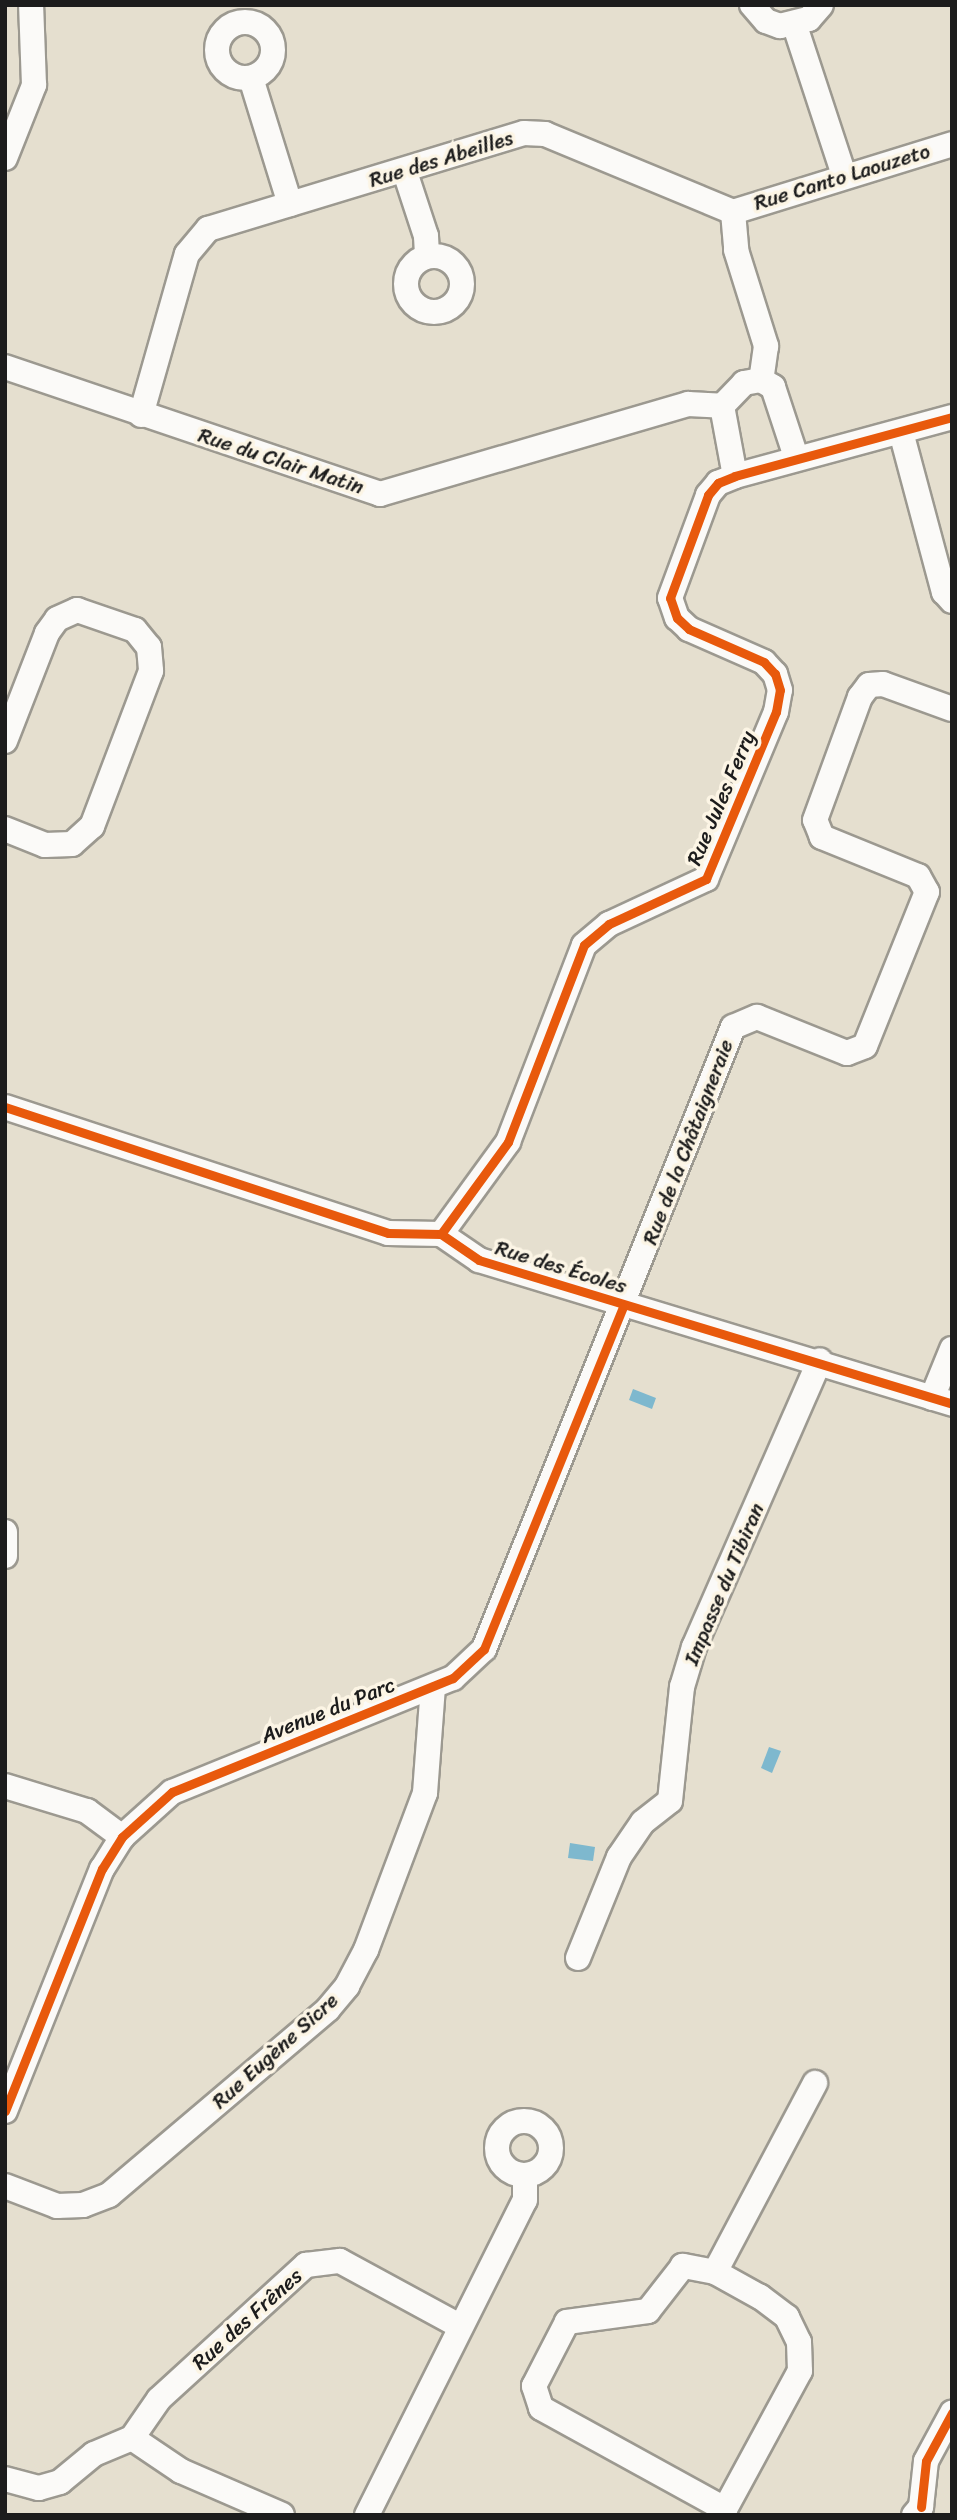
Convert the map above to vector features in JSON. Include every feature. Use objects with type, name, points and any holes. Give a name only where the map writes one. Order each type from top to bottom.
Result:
[{"type":"street","points":[[5,158],[34,85],[31,5]]},
{"type":"street","points":[[752,5],[766,21],[795,26],[810,19],[821,5]]},
{"type":"street","points":[[795,26],[844,175]]},
{"type":"street","points":[[251,78],[290,204]]},
{"type":"street","name":"Rue des Abeilles","points":[[141,415],[187,254],[195,239],[208,229],[405,172],[524,133],[545,134],[733,212]]},
{"type":"street","name":"Rue Canto Laouzeto","points":[[733,212],[844,175],[952,144]]},
{"type":"street","points":[[405,172],[426,236],[427,256]]},
{"type":"street","points":[[733,212],[736,250],[766,346],[761,380]]},
{"type":"street","name":"Rue du Clair Matin","points":[[5,367],[380,494],[688,404],[722,406]]},
{"type":"street","points":[[796,457],[773,387],[761,380],[744,383],[722,406],[735,476],[796,457],[952,417]]},
{"type":"street","points":[[901,432],[943,553],[944,593],[952,601]]},
{"type":"street","name":"Rue Jules Ferry","points":[[441,1234],[508,1142],[584,945],[609,924],[706,879],[776,712],[780,690],[775,674],[764,662],[689,629],[677,618],[670,598],[708,495],[718,483],[735,476]]},
{"type":"street","points":[[5,741],[47,633],[57,619],[76,610],[135,630],[149,647],[151,671],[92,826],[72,844],[45,845],[5,829]]},
{"type":"street","name":"Rue de la Châtaigneraie","points":[[624,1305],[733,1027],[757,1017],[847,1053],[865,1045],[927,892],[918,876],[822,837],[815,820],[860,697],[869,685],[883,684],[952,709]]},
{"type":"street","points":[[5,1107],[388,1233],[441,1234]]},
{"type":"street","name":"Rue des Écoles","points":[[441,1234],[479,1260],[624,1305],[820,1360],[942,1401]]},
{"type":"street","name":"Avenue du Parc","points":[[5,2111],[102,1870],[122,1837],[172,1792],[453,1678],[484,1649],[624,1305]]},
{"type":"street","points":[[942,1401],[952,1349]]},
{"type":"street","name":"Impasse du Tibiran","points":[[578,1958],[619,1857],[643,1822],[670,1801],[682,1687],[694,1647],[820,1360]]},
{"type":"street","points":[[5,1532],[5,1556]]},
{"type":"street","name":"Rue Eugène Sicre","points":[[5,2186],[57,2206],[83,2205],[109,2195],[328,2009],[347,1986],[366,1951],[425,1793],[433,1687]]},
{"type":"street","points":[[5,1786],[87,1811],[122,1837]]},
{"type":"street","points":[[715,2272],[815,2083]]},
{"type":"street","points":[[367,2515],[458,2325],[525,2200],[525,2176]]},
{"type":"street","name":"Rue des Frênes","points":[[132,2438],[159,2399],[306,2265],[340,2261],[458,2325]]},
{"type":"street","points":[[683,2266],[715,2272],[787,2317],[799,2342],[800,2371],[724,2512],[541,2408],[534,2386],[567,2322],[648,2311],[683,2266]]},
{"type":"street","points":[[923,2512],[926,2461],[952,2413]]},
{"type":"street","points":[[5,2479],[39,2488],[60,2482],[94,2454],[132,2438],[181,2471],[282,2515]]},
{"type":"water","points":[[633,1389],[656,1398],[652,1409],[629,1400]]},
{"type":"water","points":[[769,1747],[781,1751],[772,1773],[761,1768]]},
{"type":"water","points":[[570,1843],[595,1847],[593,1861],[568,1858]]},
{"type":"cycle path","points":[[441,1234],[508,1142],[584,945],[609,924],[706,879],[776,712],[780,690],[775,674],[764,662],[689,629],[677,618],[670,598],[708,495],[718,483],[735,476],[952,417]]},
{"type":"cycle path","points":[[5,1107],[388,1233],[441,1234],[479,1260],[952,1404]]},
{"type":"cycle path","points":[[5,2111],[102,1869],[122,1837],[172,1792],[453,1678],[484,1649],[624,1305]]},
{"type":"cycle path","points":[[921,2507],[926,2461],[952,2413]]}]
